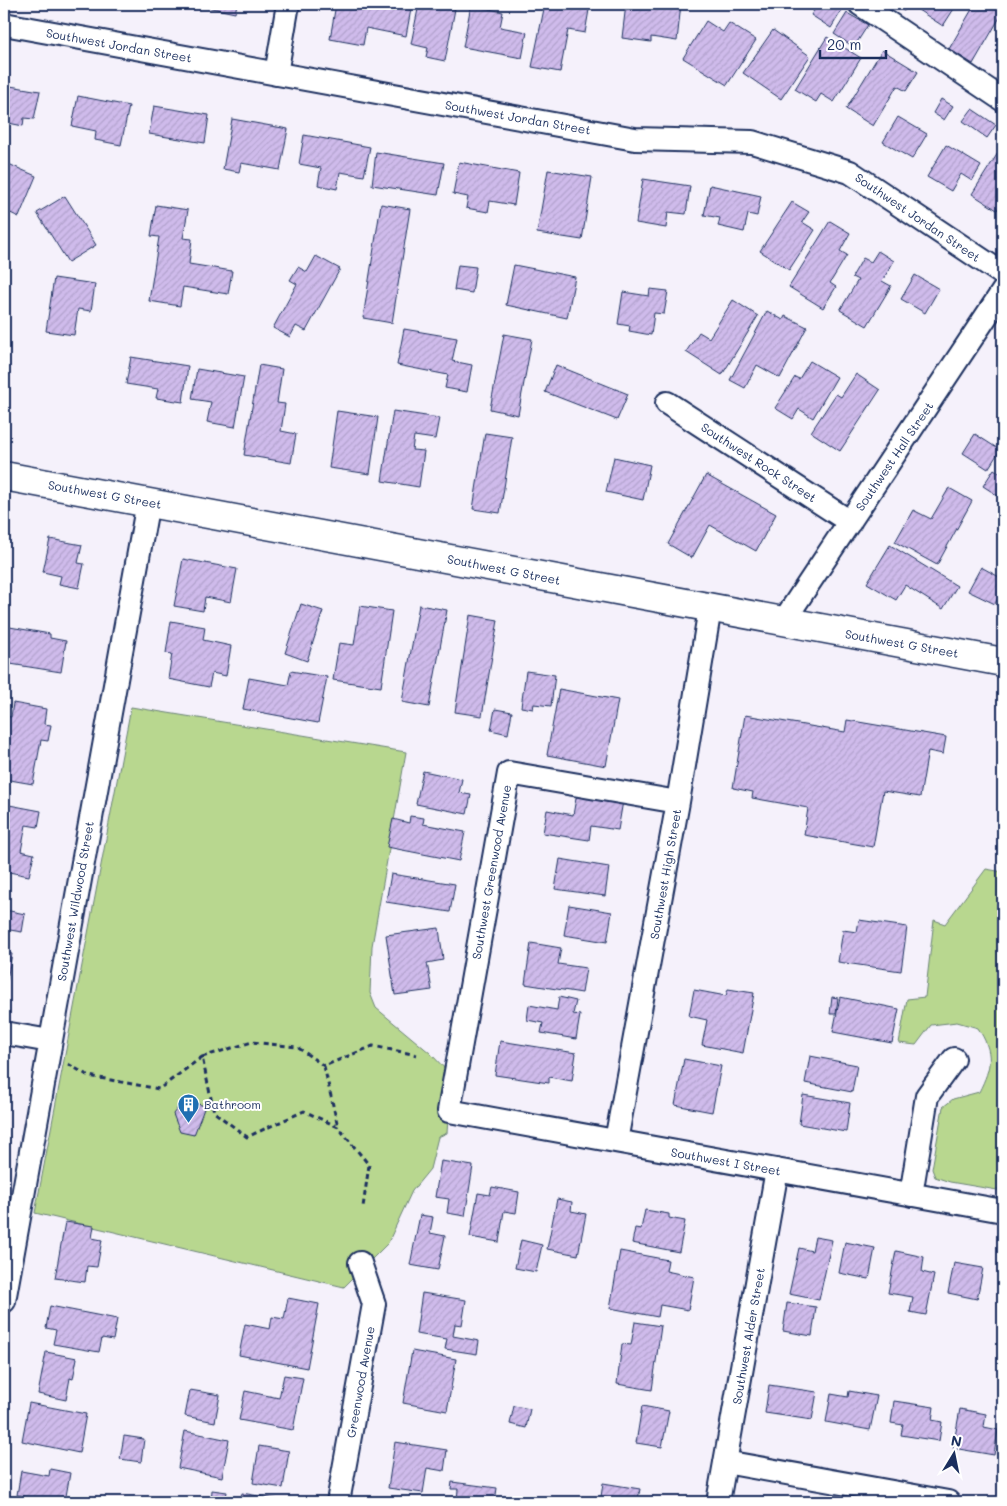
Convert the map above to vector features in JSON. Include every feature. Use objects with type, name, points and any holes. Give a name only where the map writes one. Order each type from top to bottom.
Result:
[{"type":"main road","name":"Southwest G Street","points":[[4,476],[1003,662]]},
{"type":"street","points":[[276,74],[288,4]]},
{"type":"street","points":[[860,4],[1003,100]]},
{"type":"street","name":"Southwest Jordan Street","points":[[4,24],[635,139],[752,142],[850,172],[1003,274]]},
{"type":"street","name":"Southwest Hall Street","points":[[784,622],[1003,291]]},
{"type":"street","name":"Southwest Rock Street","points":[[668,403],[850,522]]},
{"type":"street","name":"Southwest Wildwood Street","points":[[4,1301],[148,502]]},
{"type":"street","name":"Southwest High Street","points":[[616,1141],[678,802],[710,608]]},
{"type":"street","name":"Southwest Greenwood Avenue","points":[[449,1111],[509,773],[678,802]]},
{"type":"street","points":[[4,1032],[50,1041]]},
{"type":"street","points":[[911,1195],[927,1096],[954,1059]]},
{"type":"street","name":"Southwest I Street","points":[[449,1111],[1003,1211]]},
{"type":"street","name":"Southwest Alder Street","points":[[718,1502],[777,1170]]},
{"type":"street","name":"Greenwood Avenue","points":[[338,1502],[374,1304],[360,1263]]},
{"type":"street","points":[[725,1462],[948,1502]]},
{"type":"path","points":[[63,1061],[89,1076],[160,1089],[202,1057],[252,1042],[297,1047],[324,1066],[338,1127]]},
{"type":"path","points":[[324,1066],[373,1046],[417,1055]]},
{"type":"path","points":[[202,1057],[214,1112],[247,1137],[304,1111],[338,1127],[369,1165],[363,1207]]},
{"type":"green space","points":[[131,707],[406,752],[372,946],[370,993],[376,1008],[430,1053],[451,1075],[447,1133],[438,1137],[430,1169],[412,1191],[388,1243],[344,1287],[35,1213]]},
{"type":"green space","points":[[986,869],[1003,872],[1003,1191],[950,1182],[935,1177],[932,1169],[943,1107],[953,1099],[979,1092],[987,1075],[989,1052],[978,1028],[957,1022],[931,1025],[916,1045],[899,1043],[907,999],[925,997],[934,920],[945,924]]},
{"type":"building","points":[[139,4],[159,4],[158,6]]},
{"type":"building","points":[[202,4],[237,4],[235,13],[202,6]]},
{"type":"building","points":[[336,4],[383,4],[411,9],[406,36],[366,28],[363,45],[330,39]]},
{"type":"building","points":[[419,4],[455,9],[445,61],[426,57],[428,48],[411,44]]},
{"type":"building","points":[[545,4],[590,4],[585,33],[568,30],[560,72],[532,67]]},
{"type":"building","points":[[626,4],[681,4],[677,41],[651,37],[651,42],[622,38]]},
{"type":"building","points":[[818,4],[833,4],[842,10],[831,28],[811,15]]},
{"type":"building","points":[[891,4],[908,4],[904,11]]},
{"type":"building","points":[[918,4],[957,4],[943,26],[915,8]]},
{"type":"building","points":[[975,4],[1003,4],[1003,12],[973,64],[949,49]]},
{"type":"building","points":[[471,5],[503,12],[500,27],[527,32],[522,58],[463,47]]},
{"type":"building","points":[[847,13],[868,25],[854,47],[834,34]]},
{"type":"building","points":[[706,21],[723,32],[729,23],[756,40],[727,85],[683,58]]},
{"type":"building","points":[[773,30],[810,56],[781,99],[743,73]]},
{"type":"building","points":[[827,37],[861,58],[834,102],[821,94],[816,102],[795,89]]},
{"type":"building","points":[[882,50],[918,72],[906,91],[897,86],[873,126],[846,109]]},
{"type":"building","points":[[4,85],[40,91],[34,119],[24,118],[23,126],[4,122]]},
{"type":"building","points":[[78,96],[129,106],[121,145],[95,140],[96,131],[72,126]]},
{"type":"building","points":[[941,99],[953,106],[944,120],[933,113]]},
{"type":"building","points":[[154,106],[209,115],[205,143],[149,134]]},
{"type":"building","points":[[972,109],[996,125],[987,138],[963,121]]},
{"type":"building","points":[[898,117],[927,134],[912,159],[883,142]]},
{"type":"building","points":[[232,119],[288,129],[280,170],[241,163],[239,172],[223,169]]},
{"type":"building","points":[[304,135],[370,147],[364,176],[340,172],[337,189],[318,185],[321,168],[299,164]]},
{"type":"building","points":[[946,145],[981,166],[972,181],[961,174],[951,191],[927,177]]},
{"type":"building","points":[[1003,145],[1003,201],[997,210],[972,194]]},
{"type":"building","points":[[376,152],[444,163],[438,195],[372,185]]},
{"type":"building","points":[[4,162],[36,176],[19,217],[4,210]]},
{"type":"building","points":[[459,162],[519,173],[514,205],[490,201],[488,212],[466,208],[468,197],[453,194]]},
{"type":"building","points":[[548,170],[592,177],[582,240],[537,233]]},
{"type":"building","points":[[643,179],[690,186],[686,214],[668,212],[666,228],[636,223]]},
{"type":"building","points":[[710,185],[761,196],[757,216],[748,214],[744,232],[718,226],[720,218],[704,215]]},
{"type":"building","points":[[65,196],[96,245],[68,262],[37,213]]},
{"type":"building","points":[[792,202],[809,212],[802,222],[815,230],[789,270],[760,251]]},
{"type":"building","points":[[381,204],[410,209],[392,323],[363,318]]},
{"type":"building","points":[[156,205],[188,210],[183,238],[192,239],[189,264],[232,271],[228,294],[183,287],[180,306],[149,301],[159,237],[151,236]]},
{"type":"building","points":[[830,221],[850,233],[840,251],[847,255],[830,283],[836,287],[823,308],[789,287]]},
{"type":"building","points":[[878,251],[894,261],[882,281],[891,286],[867,326],[840,310],[858,280],[852,277],[863,258],[871,262]]},
{"type":"building","points":[[316,256],[340,269],[306,331],[296,326],[290,337],[273,328],[297,284],[290,280],[298,267],[307,272]]},
{"type":"building","points":[[458,265],[476,267],[472,293],[454,290]]},
{"type":"building","points":[[514,265],[575,277],[567,318],[506,305]]},
{"type":"building","points":[[915,275],[939,289],[925,313],[901,299]]},
{"type":"building","points":[[54,278],[95,284],[91,311],[78,309],[74,335],[46,331]]},
{"type":"building","points":[[650,289],[668,291],[664,314],[654,313],[651,335],[629,331],[630,326],[618,324],[623,292],[649,296]]},
{"type":"building","points":[[733,300],[758,316],[722,375],[686,352],[699,332],[709,338]]},
{"type":"building","points":[[767,311],[783,320],[785,316],[807,327],[780,378],[757,365],[745,388],[730,380]]},
{"type":"building","points":[[404,329],[457,338],[452,361],[472,365],[467,392],[445,388],[448,375],[397,365]]},
{"type":"building","points":[[504,334],[532,339],[518,415],[490,409]]},
{"type":"building","points":[[131,357],[188,366],[183,402],[156,398],[158,389],[126,384]]},
{"type":"building","points":[[810,361],[837,377],[813,418],[799,409],[793,419],[775,408],[795,377],[799,379]]},
{"type":"building","points":[[259,365],[282,369],[277,403],[285,404],[281,431],[296,434],[291,463],[244,455]]},
{"type":"building","points":[[556,365],[628,394],[617,420],[545,392]]},
{"type":"building","points":[[197,369],[244,377],[235,427],[207,422],[211,402],[192,399]]},
{"type":"building","points":[[856,374],[880,390],[840,451],[811,432],[836,394],[841,397]]},
{"type":"building","points":[[337,411],[378,417],[370,474],[329,468]]},
{"type":"building","points":[[393,411],[439,418],[435,439],[414,436],[412,450],[424,451],[419,487],[382,481]]},
{"type":"building","points":[[485,433],[512,437],[500,513],[473,509]]},
{"type":"building","points":[[975,434],[1000,450],[988,469],[963,453]]},
{"type":"building","points":[[614,457],[650,465],[643,500],[606,492]]},
{"type":"building","points":[[994,469],[1003,475],[1003,499],[983,486]]},
{"type":"building","points":[[706,475],[776,514],[756,551],[710,525],[692,558],[668,544]]},
{"type":"building","points":[[949,488],[972,501],[937,565],[895,542],[913,510],[931,519]]},
{"type":"building","points":[[50,539],[82,545],[78,563],[84,564],[79,588],[59,584],[61,576],[43,572]]},
{"type":"building","points":[[890,545],[957,586],[943,609],[905,585],[896,600],[867,583]]},
{"type":"building","points":[[183,559],[237,569],[231,602],[205,597],[203,611],[174,606]]},
{"type":"building","points":[[981,567],[1003,579],[1003,588],[995,604],[968,591]]},
{"type":"building","points":[[301,604],[323,611],[307,661],[285,653]]},
{"type":"building","points":[[419,605],[447,610],[429,707],[402,702]]},
{"type":"building","points":[[360,606],[392,611],[381,687],[333,680],[339,643],[354,645]]},
{"type":"building","points":[[470,615],[498,620],[482,716],[455,712]]},
{"type":"building","points":[[171,621],[205,627],[203,640],[231,646],[226,676],[212,673],[209,687],[168,679],[172,654],[166,653]]},
{"type":"building","points":[[4,626],[50,634],[50,638],[66,641],[61,672],[4,663]]},
{"type":"building","points":[[291,671],[327,677],[318,723],[243,709],[249,678],[288,685]]},
{"type":"building","points":[[526,671],[555,675],[551,706],[534,704],[533,709],[521,707]]},
{"type":"building","points":[[559,689],[618,700],[606,766],[547,755]]},
{"type":"building","points":[[13,703],[46,709],[44,724],[51,725],[48,741],[41,740],[33,784],[4,779],[4,716],[11,717]]},
{"type":"building","points":[[495,709],[512,712],[508,734],[491,730]]},
{"type":"building","points":[[745,715],[845,732],[847,720],[946,737],[943,754],[928,751],[920,797],[883,791],[873,847],[804,835],[808,808],[752,798],[753,792],[733,788]]},
{"type":"building","points":[[423,771],[462,779],[459,793],[471,795],[467,814],[416,804]]},
{"type":"building","points":[[577,793],[623,801],[618,830],[591,826],[589,840],[543,833],[547,810],[573,815]]},
{"type":"building","points":[[4,804],[41,811],[38,827],[26,825],[21,851],[34,854],[29,876],[4,871]]},
{"type":"building","points":[[410,816],[424,818],[423,824],[465,832],[459,861],[387,847],[393,819],[409,823]]},
{"type":"building","points":[[560,859],[609,867],[605,896],[555,889]]},
{"type":"building","points":[[391,874],[455,884],[450,912],[386,902]]},
{"type":"building","points":[[4,895],[8,895],[5,910],[25,914],[22,932],[4,929]]},
{"type":"building","points":[[569,905],[612,912],[607,942],[564,935]]},
{"type":"building","points":[[859,920],[907,927],[901,971],[838,962],[843,930],[857,932]]},
{"type":"building","points":[[439,928],[443,960],[427,963],[432,990],[395,995],[386,935]]},
{"type":"building","points":[[531,943],[561,948],[558,964],[586,968],[582,993],[525,984]]},
{"type":"building","points":[[4,952],[12,954],[6,984],[4,984]]},
{"type":"building","points":[[728,989],[754,993],[743,1053],[702,1045],[707,1020],[689,1016],[694,990],[726,996]]},
{"type":"building","points":[[559,997],[576,1001],[573,1014],[580,1015],[576,1039],[541,1033],[543,1023],[527,1020],[529,1005],[557,1010]]},
{"type":"building","points":[[832,997],[838,998],[836,1014],[830,1014]]},
{"type":"building","points":[[840,997],[899,1009],[892,1043],[833,1032]]},
{"type":"building","points":[[500,1041],[576,1053],[572,1081],[549,1077],[549,1083],[495,1075]]},
{"type":"building","points":[[810,1056],[857,1065],[852,1092],[805,1083]]},
{"type":"building","points":[[684,1059],[721,1066],[712,1112],[675,1105]]},
{"type":"building","points":[[803,1095],[850,1103],[846,1132],[799,1124]]},
{"type":"building","name":"Bathroom","points":[[184,1100],[205,1106],[194,1135],[180,1132],[173,1114]]},
{"type":"building","points":[[441,1161],[473,1166],[465,1216],[447,1213],[449,1199],[435,1197]]},
{"type":"building","points":[[492,1187],[519,1192],[516,1213],[504,1211],[499,1242],[470,1237],[478,1193],[490,1195]]},
{"type":"building","points":[[557,1199],[572,1202],[571,1211],[586,1214],[578,1255],[547,1249]]},
{"type":"building","points":[[645,1210],[669,1214],[669,1218],[685,1221],[679,1252],[632,1243],[635,1228],[641,1229]]},
{"type":"building","points":[[420,1215],[433,1217],[430,1233],[445,1236],[438,1270],[410,1265]]},
{"type":"building","points":[[65,1222],[94,1226],[92,1238],[102,1240],[97,1267],[87,1266],[85,1282],[55,1278]]},
{"type":"building","points":[[815,1237],[832,1240],[819,1300],[789,1294],[799,1248],[812,1251]]},
{"type":"building","points":[[521,1240],[542,1245],[536,1272],[515,1268]]},
{"type":"building","points":[[845,1242],[875,1248],[869,1279],[839,1273]]},
{"type":"building","points":[[620,1251],[668,1260],[666,1271],[694,1277],[688,1310],[660,1305],[658,1317],[610,1308]]},
{"type":"building","points":[[896,1251],[924,1257],[922,1272],[934,1275],[926,1315],[910,1312],[913,1297],[888,1293]]},
{"type":"building","points":[[954,1263],[983,1268],[977,1299],[948,1293]]},
{"type":"building","points":[[422,1293],[466,1300],[462,1325],[455,1324],[453,1336],[479,1341],[477,1354],[445,1349],[447,1339],[416,1334]]},
{"type":"building","points":[[288,1298],[319,1304],[307,1368],[239,1355],[245,1324],[270,1329],[272,1317],[284,1319]]},
{"type":"building","points":[[787,1303],[816,1307],[812,1336],[783,1331]]},
{"type":"building","points":[[50,1306],[117,1319],[113,1340],[102,1338],[99,1352],[53,1344],[56,1330],[46,1328]]},
{"type":"building","points":[[635,1322],[661,1326],[652,1390],[617,1384],[622,1344],[631,1345]]},
{"type":"building","points":[[412,1351],[456,1359],[447,1411],[403,1403]]},
{"type":"building","points":[[46,1352],[77,1358],[73,1379],[70,1378],[66,1400],[38,1394]]},
{"type":"building","points":[[284,1375],[303,1378],[293,1430],[239,1420],[245,1391],[279,1398]]},
{"type":"building","points":[[769,1385],[817,1392],[812,1420],[765,1413]]},
{"type":"building","points":[[190,1390],[220,1395],[215,1422],[185,1416]]},
{"type":"building","points":[[849,1391],[877,1396],[870,1430],[826,1422],[831,1394],[848,1397]]},
{"type":"building","points":[[894,1401],[934,1407],[932,1420],[942,1422],[939,1441],[901,1435],[903,1425],[891,1423]]},
{"type":"building","points":[[29,1403],[86,1414],[79,1453],[22,1441]]},
{"type":"building","points":[[514,1406],[530,1409],[526,1428],[510,1424]]},
{"type":"building","points":[[642,1406],[669,1411],[662,1447],[636,1443]]},
{"type":"building","points":[[960,1409],[986,1414],[984,1427],[998,1430],[994,1455],[953,1448]]},
{"type":"building","points":[[185,1431],[229,1440],[222,1477],[178,1468]]},
{"type":"building","points":[[124,1436],[144,1439],[141,1462],[120,1459]]},
{"type":"building","points":[[395,1442],[447,1450],[444,1471],[427,1468],[423,1493],[388,1488]]},
{"type":"building","points":[[259,1446],[289,1451],[283,1488],[253,1483]]},
{"type":"building","points":[[50,1469],[70,1473],[65,1502],[52,1502],[17,1495],[21,1471],[49,1476]]},
{"type":"building","points":[[452,1482],[497,1488],[495,1502],[457,1501],[458,1489],[451,1489]]},
{"type":"building","points":[[603,1483],[640,1489],[638,1499],[652,1502],[610,1502],[611,1499],[601,1497]]},
{"type":"building","points":[[212,1490],[227,1492],[225,1502],[211,1502]]},
{"type":"building","points":[[242,1493],[280,1500],[280,1502],[240,1502]]},
{"type":"place","name":"Bathroom","points":[[188,1123]]}]
